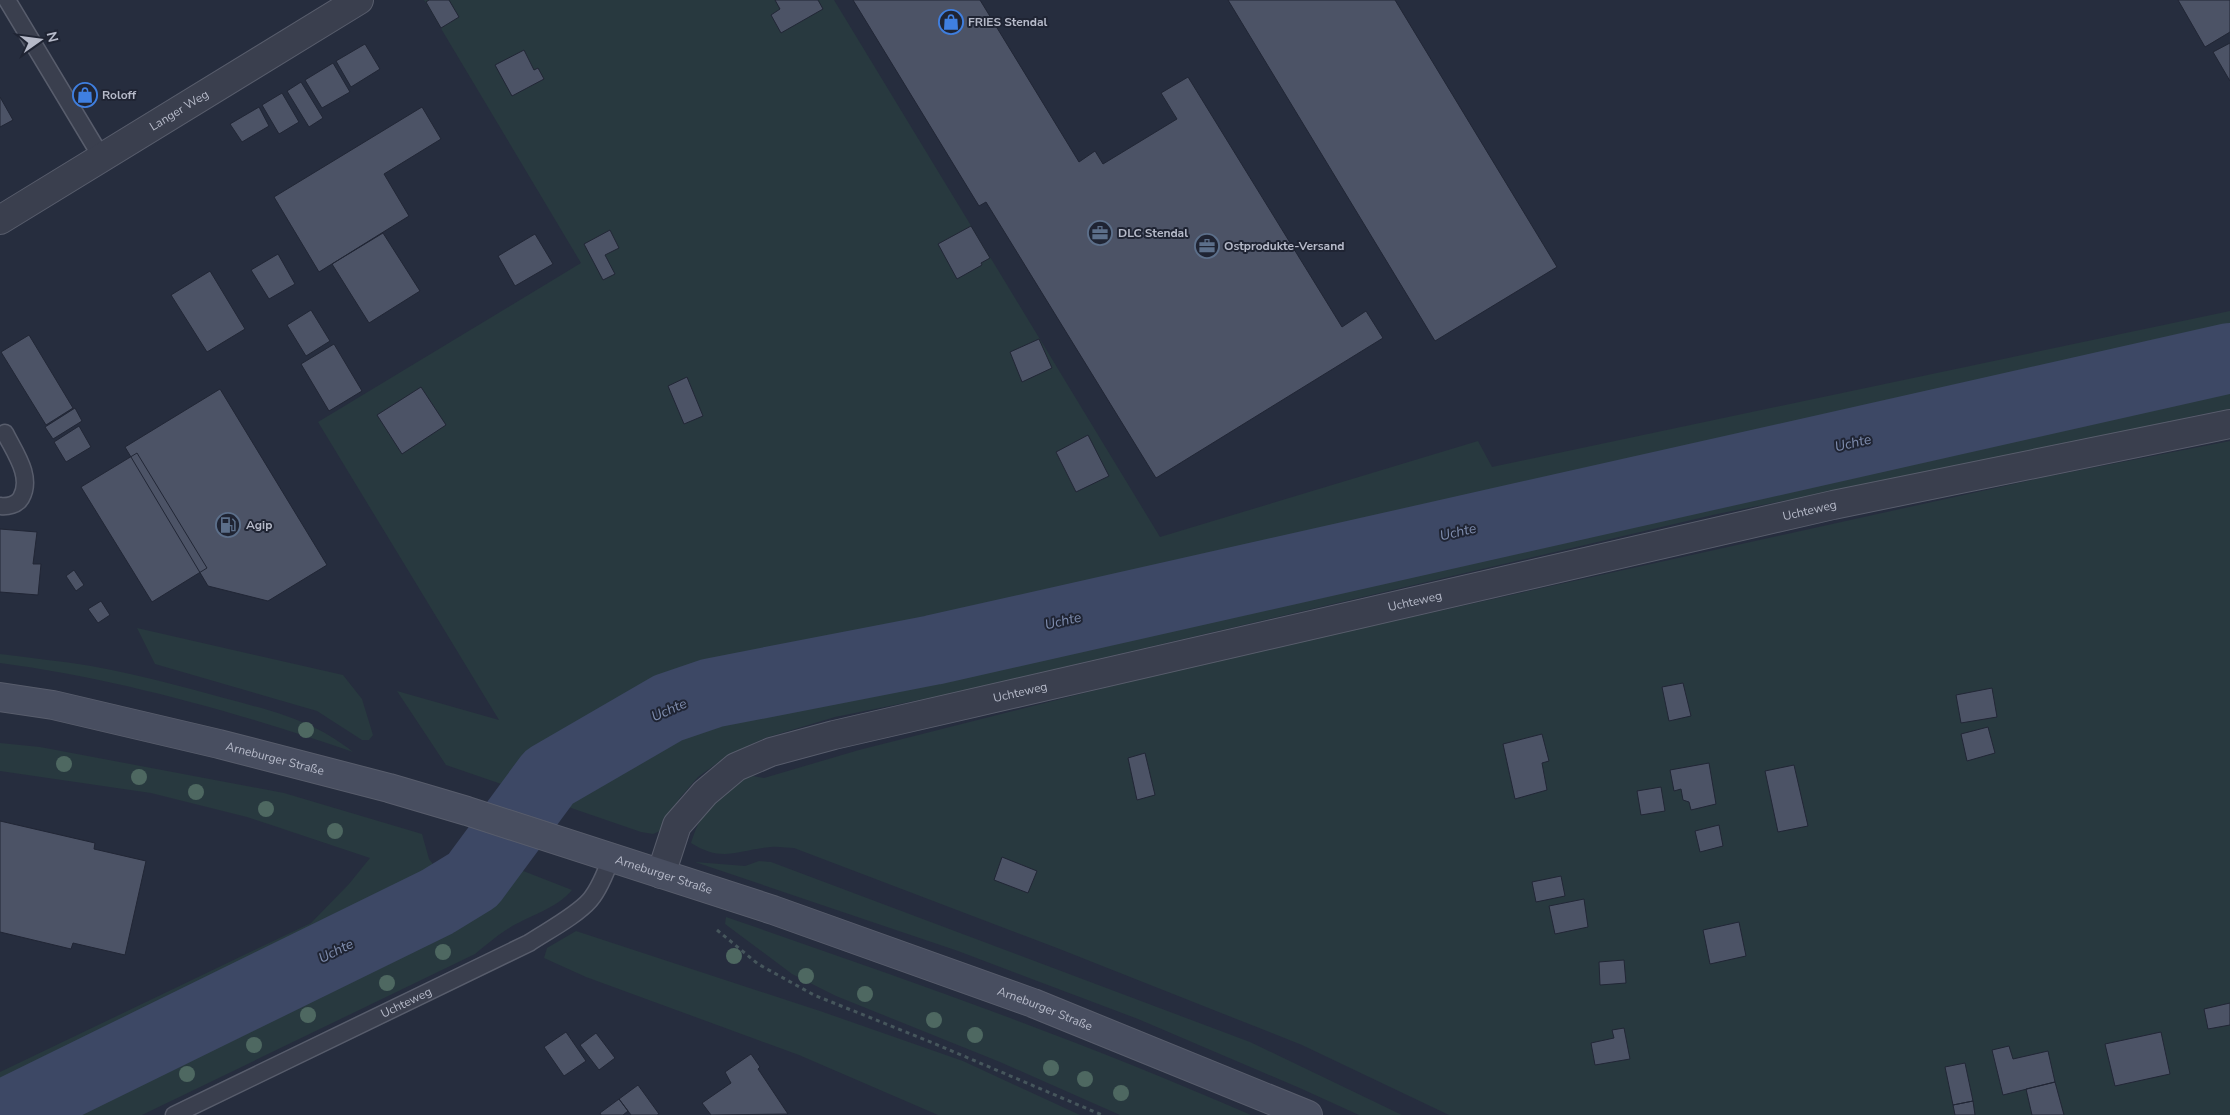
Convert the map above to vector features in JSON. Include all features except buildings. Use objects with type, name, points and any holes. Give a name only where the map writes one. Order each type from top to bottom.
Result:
[{"type":"main road","name":"Arneburger Straße","points":[[0,697],[53,704],[167,731],[389,788],[467,811],[773,910],[1033,1003],[1308,1115]]},
{"type":"street","name":"Langer Weg","points":[[0,220],[359,0]]},
{"type":"street","name":"Uchteweg","points":[[661,874],[677,825],[705,793],[736,767],[780,750],[844,732],[1833,505],[2230,424]]},
{"type":"lane","points":[[7,0],[102,158]]},
{"type":"lane","points":[[0,506],[6,507],[18,502],[25,492],[26,481],[20,463],[5,433]]},
{"type":"lane","name":"Uchteweg","points":[[174,1115],[529,943],[583,907],[591,899],[604,876],[611,858]]},
{"type":"path","points":[[715,928],[758,964],[814,995],[934,1042],[1102,1115]]},
{"type":"shaded area","points":[[424,0],[834,0],[1160,537],[1478,441],[1492,467],[2230,311],[2230,409],[2193,416],[2119,435],[1717,514],[949,694],[835,717],[765,738],[727,756],[698,777],[679,799],[660,831],[653,834],[641,832],[446,765],[397,691],[499,720],[318,422],[581,263]]},
{"type":"shaded area","points":[[2230,441],[2230,1115],[1449,1115],[1302,1045],[1057,948],[794,848],[774,847],[721,854],[702,849],[691,843],[706,810],[718,796],[747,775],[764,778],[859,750],[1203,663],[2045,477]]},
{"type":"shaded area","points":[[137,628],[343,675],[362,699],[373,735],[369,740],[362,740],[317,711],[155,664]]},
{"type":"shaded area","points":[[0,654],[108,669],[158,680],[259,707],[307,724],[338,741],[353,752],[268,724],[179,699],[89,678],[0,663]]},
{"type":"shaded area","points":[[0,743],[40,747],[284,793],[422,834],[429,859],[440,873],[467,849],[572,890],[549,908],[506,930],[475,954],[142,1115],[0,1115],[0,1072],[311,923],[349,884],[370,858],[247,817],[151,793],[0,771]]},
{"type":"shaded area","points":[[759,861],[771,862],[1250,1042],[1402,1115],[1359,1115],[1138,1019],[958,951],[695,862],[745,866]]},
{"type":"shaded area","points":[[726,917],[1056,1035],[1187,1087],[1251,1115],[1120,1115],[1000,1062],[836,996],[792,974],[725,924]]},
{"type":"shaded area","points":[[576,931],[820,1011],[963,1061],[1080,1115],[938,1115],[799,1055],[586,977],[544,958],[547,948]]},
{"type":"waterway","name":"Uchte","points":[[3,1115],[437,902],[473,880],[549,777],[668,708],[712,693],[933,650],[2230,358]]},
{"type":"place","name":"FRIES Stendal","points":[[951,22]]},
{"type":"place","name":"Roloff","points":[[85,95]]},
{"type":"place","name":"DLC Stendal","points":[[1100,233]]},
{"type":"place","name":"Ostprodukte-Versand","points":[[1207,246]]},
{"type":"place","name":"Agip","points":[[228,525]]}]
